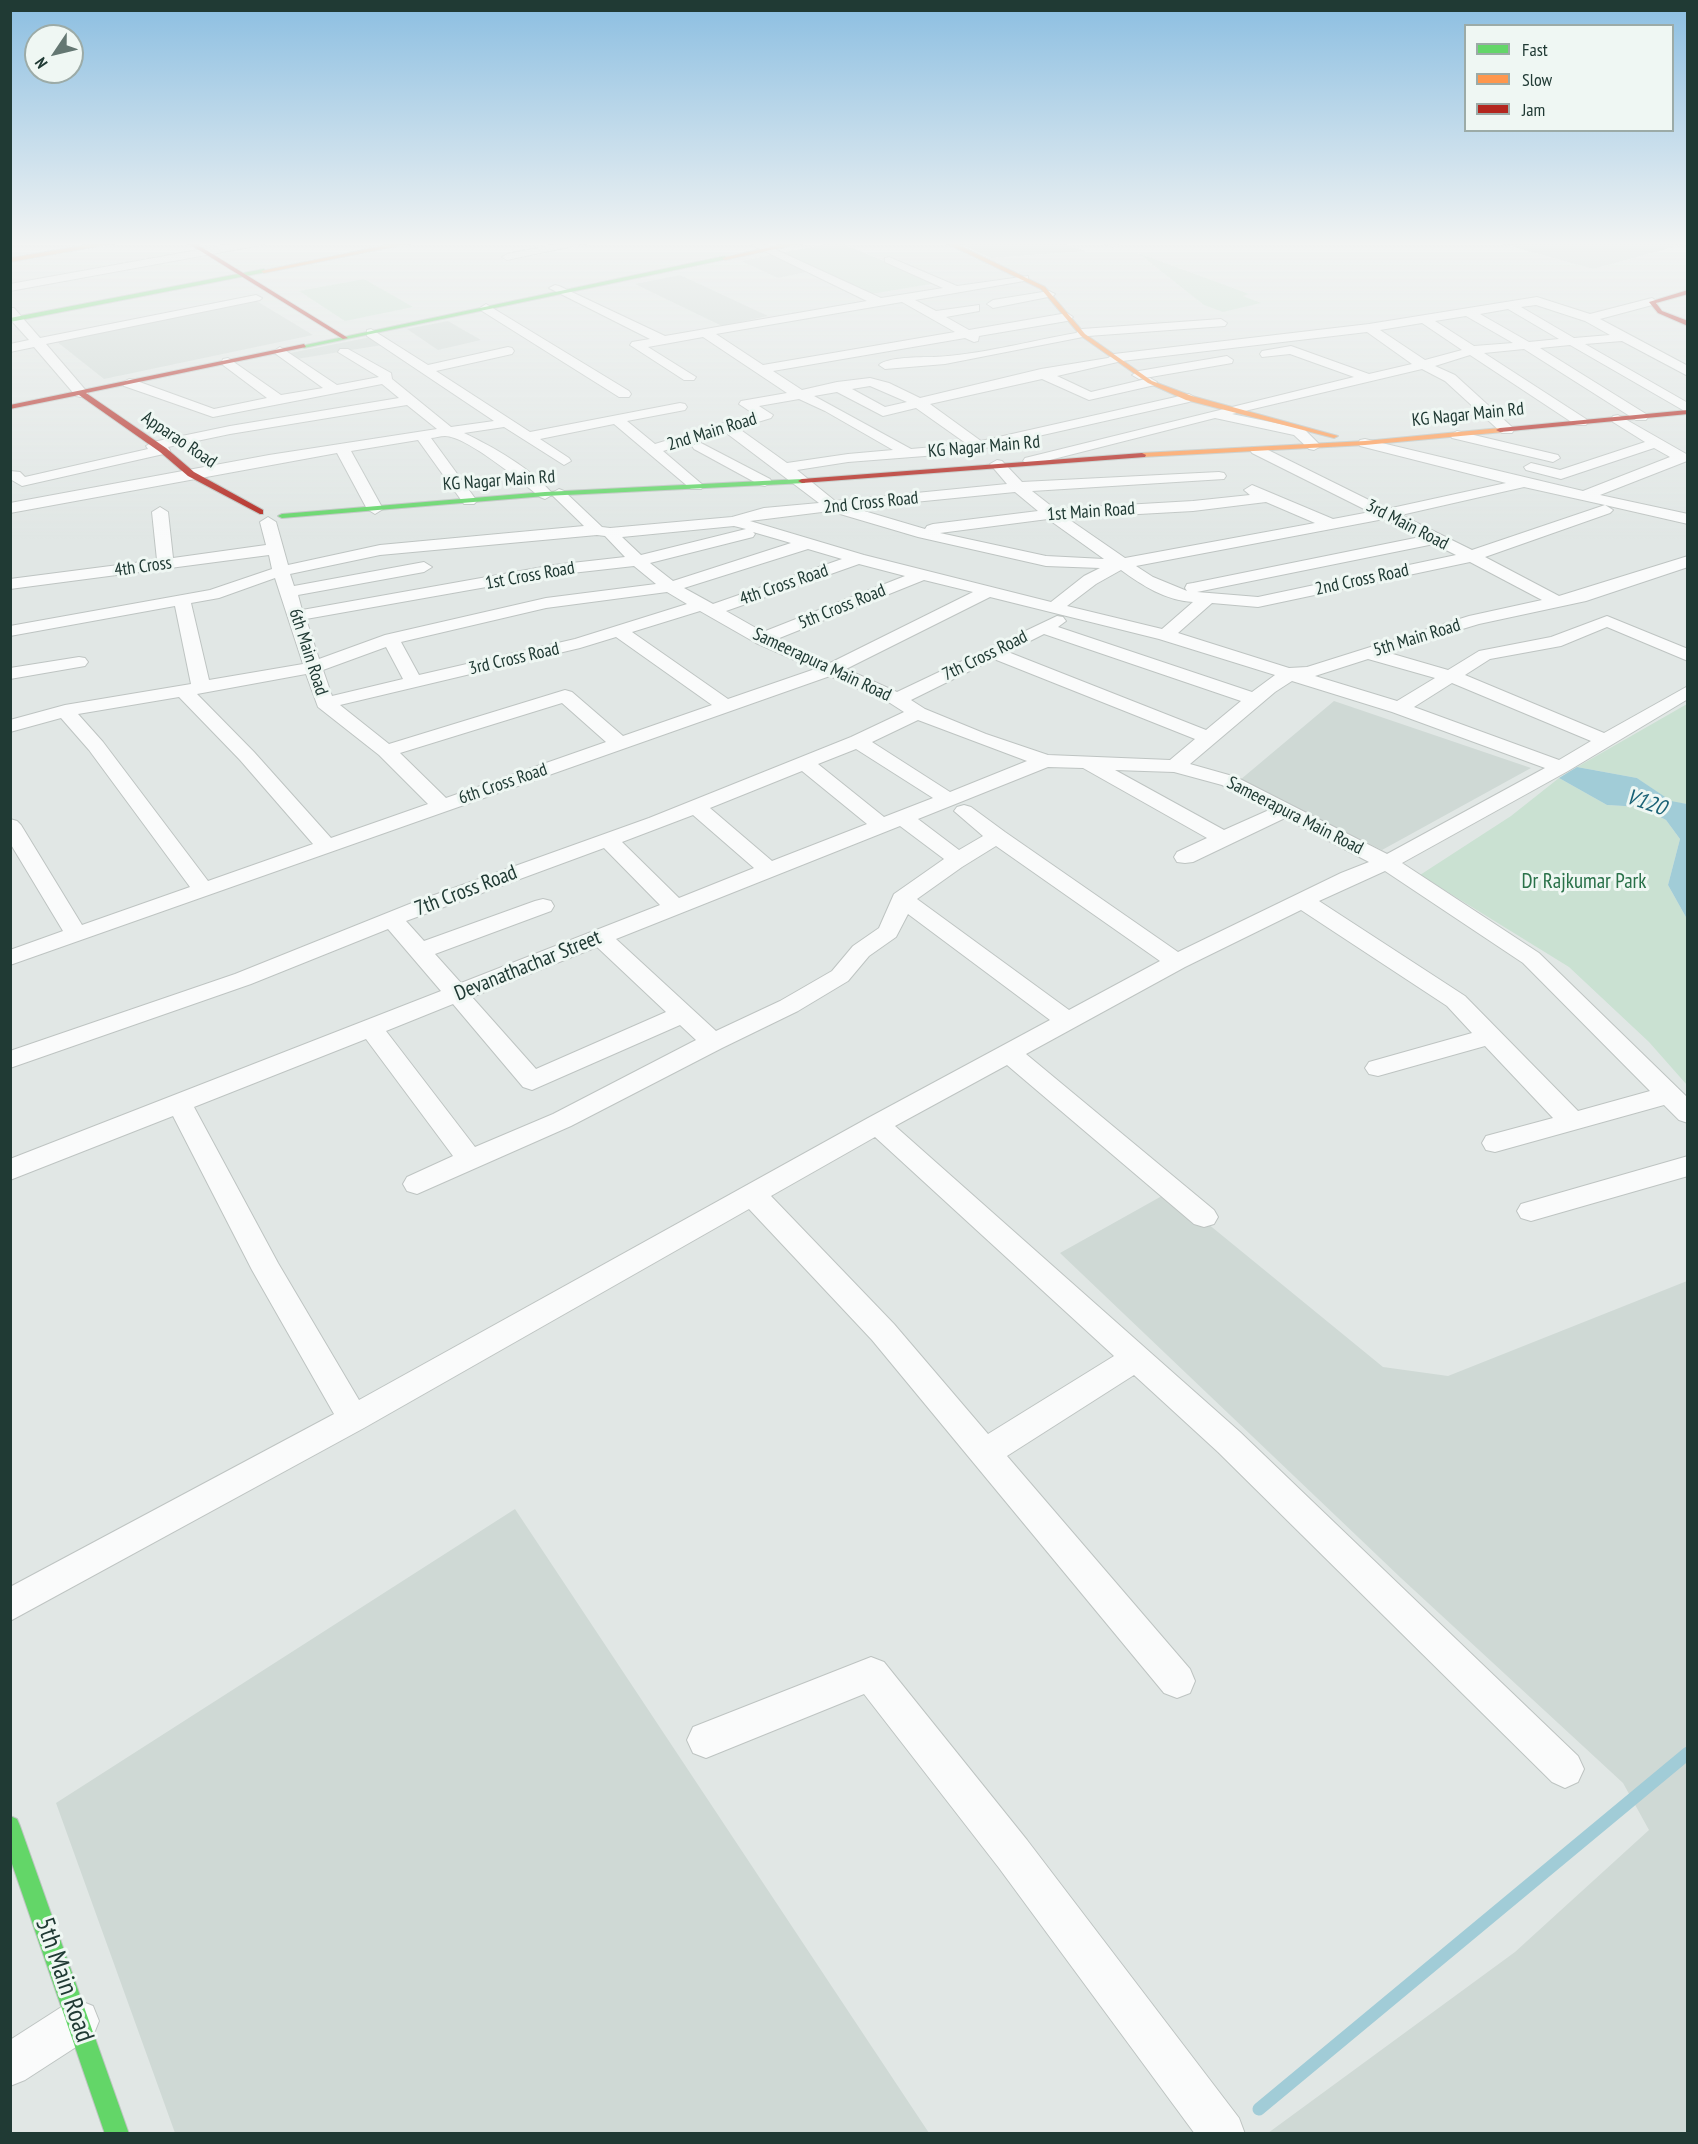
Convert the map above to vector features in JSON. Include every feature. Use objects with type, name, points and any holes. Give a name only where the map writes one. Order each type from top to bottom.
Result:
[{"type":"street","points":[[10,348],[42,342]]},
{"type":"street","points":[[10,407],[78,390],[129,383],[280,351],[335,342]]},
{"type":"street","points":[[10,402],[336,342]]},
{"type":"street","name":"Sameerapura Main Road","points":[[343,342],[386,376],[385,380],[448,431],[485,449],[552,494],[670,587],[762,639],[897,699],[918,713],[979,738],[1046,761],[1175,766],[1229,781],[1388,863],[1531,958],[1688,1114]]},
{"type":"street","points":[[384,342],[564,461]]},
{"type":"street","points":[[541,342],[624,394]]},
{"type":"street","points":[[648,342],[636,345],[689,377]]},
{"type":"street","points":[[720,342],[797,393],[830,408],[910,454]]},
{"type":"street","points":[[763,369],[924,342]]},
{"type":"street","points":[[981,342],[1089,396],[1144,378],[1291,350]]},
{"type":"street","points":[[875,367],[914,361],[936,362],[1043,342]]},
{"type":"street","points":[[1093,342],[1144,378],[1189,398],[1524,483],[1688,519]]},
{"type":"street","points":[[835,378],[883,412],[1115,359],[1246,342]]},
{"type":"street","points":[[1276,342],[1291,350],[1366,377]]},
{"type":"street","points":[[1390,342],[1423,364],[1450,378],[1507,430]]},
{"type":"street","points":[[1461,342],[1581,422]]},
{"type":"street","points":[[1521,342],[1641,417]]},
{"type":"street","points":[[1030,461],[1474,350],[1561,342]]},
{"type":"street","points":[[1576,342],[1688,411]]},
{"type":"street","points":[[1634,342],[1688,372]]},
{"type":"street","points":[[37,343],[78,390]]},
{"type":"street","points":[[280,351],[334,389]]},
{"type":"street","points":[[426,369],[508,351]]},
{"type":"street","points":[[914,361],[968,391]]},
{"type":"street","points":[[228,362],[278,400]]},
{"type":"street","points":[[797,393],[835,378],[883,384],[918,403],[980,446]]},
{"type":"street","points":[[781,382],[804,379]]},
{"type":"street","points":[[129,383],[213,413],[385,380]]},
{"type":"street","name":"Apparao Road","points":[[78,390],[191,474],[270,517]]},
{"type":"street","name":"2nd Main Road","points":[[654,449],[766,415],[746,404],[797,393]]},
{"type":"street","points":[[784,468],[848,458],[936,453],[980,446],[1189,398]]},
{"type":"street","points":[[30,505],[16,479],[230,430],[411,400]]},
{"type":"street","points":[[526,437],[680,407]]},
{"type":"street","name":"KG Nagar Main Rd","points":[[270,517],[552,494],[802,481],[1030,461],[1365,443],[1688,411]]},
{"type":"street","points":[[1213,414],[1299,432],[1314,446]]},
{"type":"street","points":[[616,419],[696,486]]},
{"type":"street","points":[[1584,496],[1682,458],[1618,419]]},
{"type":"street","points":[[10,508],[88,496],[191,474],[342,448],[506,423]]},
{"type":"street","points":[[729,428],[802,481],[833,507],[916,532],[1046,561],[1120,564],[1328,523],[1387,514],[1524,483]]},
{"type":"street","points":[[421,435],[470,501]]},
{"type":"street","points":[[1456,435],[1553,458]]},
{"type":"street","points":[[1414,439],[1561,475],[1656,443]]},
{"type":"street","points":[[699,446],[765,482]]},
{"type":"street","points":[[342,448],[375,509]]},
{"type":"street","name":"3rd Main Road","points":[[1257,450],[1513,577],[1557,602]]},
{"type":"street","points":[[1198,452],[1228,480],[1328,523]]},
{"type":"street","name":"2nd Cross Road","points":[[997,464],[1018,487],[1051,514],[1147,581],[1179,596],[1258,602],[1469,557],[1605,510]]},
{"type":"street","name":"2nd Cross Road","points":[[739,518],[763,522],[833,507],[1018,487],[1228,480]]},
{"type":"street","points":[[748,483],[763,522]]},
{"type":"street","name":"1st Main Road","points":[[916,532],[1051,514],[1210,504],[1267,497]]},
{"type":"street","points":[[1210,504],[1259,537]]},
{"type":"street","points":[[160,512],[166,564]]},
{"type":"street","name":"6th Main Road","points":[[270,517],[281,571],[325,703],[386,752],[441,805]]},
{"type":"street","points":[[10,631],[213,594],[281,571],[380,550],[735,521],[763,522],[809,543],[858,559],[1165,635],[1291,673],[1399,708],[1561,767]]},
{"type":"street","name":"1st Cross Road","points":[[296,616],[554,570],[638,561],[763,522]]},
{"type":"street","points":[[1172,592],[1435,539]]},
{"type":"street","name":"2nd Cross Road","points":[[10,726],[66,711],[312,668],[391,639],[546,603],[670,587],[809,543]]},
{"type":"street","name":"4th Cross","points":[[10,585],[276,549]]},
{"type":"street","name":"4th Cross Road","points":[[706,608],[858,559]]},
{"type":"street","name":"5th Main Road","points":[[1175,766],[1255,699],[1291,673],[1309,672],[1475,620],[1580,597],[1688,561]]},
{"type":"street","points":[[1053,608],[1090,580],[1120,564]]},
{"type":"street","points":[[288,592],[424,567]]},
{"type":"street","name":"5th Cross Road","points":[[762,639],[922,575]]},
{"type":"street","name":"6th Cross Road","points":[[10,958],[830,670],[987,592]]},
{"type":"street","points":[[1165,635],[1209,598]]},
{"type":"street","points":[[182,600],[193,689],[247,756],[326,846]]},
{"type":"street","name":"3rd Cross Road","points":[[325,703],[580,643],[706,608]]},
{"type":"street","name":"7th Cross Road","points":[[897,699],[1074,613]]},
{"type":"street","points":[[1399,708],[1485,655],[1555,642],[1607,621],[1688,656]]},
{"type":"street","points":[[1043,628],[1255,699]]},
{"type":"street","points":[[620,632],[727,707]]},
{"type":"street","points":[[391,639],[414,682]]},
{"type":"street","points":[[993,652],[1209,738]]},
{"type":"street","points":[[1368,653],[1450,676],[1605,740]]},
{"type":"street","points":[[10,674],[79,662]]},
{"type":"street","points":[[10,1605],[353,1419],[877,1124],[1177,962],[1349,878],[1388,863],[1561,767],[1688,692]]},
{"type":"street","points":[[386,752],[565,696],[619,743]]},
{"type":"street","points":[[66,711],[96,746],[203,890]]},
{"type":"street","name":"7th Cross Road","points":[[10,1060],[243,979],[805,763],[918,713]]},
{"type":"street","points":[[858,741],[957,805],[997,837],[1177,962]]},
{"type":"street","name":"Devanathachar Street","points":[[10,1170],[180,1105],[893,822],[957,805],[1046,761]]},
{"type":"street","points":[[1087,762],[1224,839]]},
{"type":"street","points":[[805,763],[893,822],[958,860]]},
{"type":"street","points":[[695,806],[770,871]]},
{"type":"street","points":[[1185,857],[1285,810]]},
{"type":"street","points":[[10,825],[77,934]]},
{"type":"street","points":[[417,1185],[562,1120],[713,1042],[789,1006],[840,976],[861,951],[888,932],[902,899],[958,860],[997,837]]},
{"type":"street","points":[[607,839],[676,908]]},
{"type":"street","points":[[902,899],[1068,1021]]},
{"type":"street","points":[[1303,901],[1456,1001],[1572,1121]]},
{"type":"street","points":[[420,951],[543,906]]},
{"type":"street","points":[[392,920],[532,1081],[684,1014]]},
{"type":"street","points":[[601,938],[713,1042]]},
{"type":"street","points":[[371,1029],[470,1160]]},
{"type":"street","points":[[1378,1068],[1490,1036]]},
{"type":"street","points":[[1008,1053],[1204,1216]]},
{"type":"street","points":[[1496,1143],[1668,1095]]},
{"type":"street","points":[[180,1105],[267,1270],[353,1419]]},
{"type":"street","points":[[877,1124],[1229,1442],[1565,1769]]},
{"type":"street","points":[[1532,1211],[1688,1166]]},
{"type":"street","points":[[752,1194],[883,1332],[1177,1681]]},
{"type":"street","points":[[985,1453],[1136,1358]]},
{"type":"street","points":[[706,1740],[871,1674],[1013,1854],[1223,2133]]},
{"type":"street","name":"5th Main Road","points":[[10,1826],[117,2133]]},
{"type":"street","points":[[10,2065],[78,2021]]},
{"type":"shaded area","points":[[57,342],[279,342],[104,379]]},
{"type":"shaded area","points":[[345,342],[378,342],[382,345],[297,359],[290,353]]},
{"type":"shaded area","points":[[426,342],[472,342],[438,350]]},
{"type":"shaded area","points":[[1334,701],[1531,768],[1382,850],[1240,780]]},
{"type":"shaded area","points":[[1169,1192],[1383,1367],[1448,1376],[1687,1281],[1687,2133],[1268,2133],[1515,1952],[1649,1830],[1623,1783],[1401,1578],[1060,1253]]},
{"type":"shaded area","points":[[515,1509],[929,2133],[175,2133],[56,1803]]},
{"type":"green space","points":[[1687,704],[1687,804],[1671,802],[1637,778],[1577,767]]},
{"type":"green space","name":"Dr Rajkumar Park","points":[[1559,778],[1607,805],[1641,807],[1666,820],[1680,839],[1668,885],[1687,919],[1687,1085],[1649,1042],[1569,967],[1420,875],[1511,816]]},
{"type":"water","name":"V120","points":[[1577,767],[1637,778],[1671,801],[1687,804],[1687,919],[1668,885],[1680,839],[1666,820],[1641,807],[1607,805],[1559,778]]},
{"type":"waterway","points":[[1259,2109],[1688,1753]]},
{"type":"traffic: fast","points":[[304,346],[323,342]]},
{"type":"traffic: fast","points":[[282,516],[545,494],[802,481]]},
{"type":"traffic: fast","points":[[10,1826],[117,2134]]},
{"type":"traffic: slow","points":[[1093,342],[1150,382],[1189,398],[1334,436]]},
{"type":"traffic: slow","points":[[1142,455],[1365,443],[1500,430]]},
{"type":"traffic: jam","points":[[10,407],[304,346]]},
{"type":"traffic: jam","points":[[81,393],[163,450],[191,474],[260,512]]},
{"type":"traffic: jam","points":[[1500,430],[1688,412]]},
{"type":"traffic: jam","points":[[802,481],[1142,455]]}]
